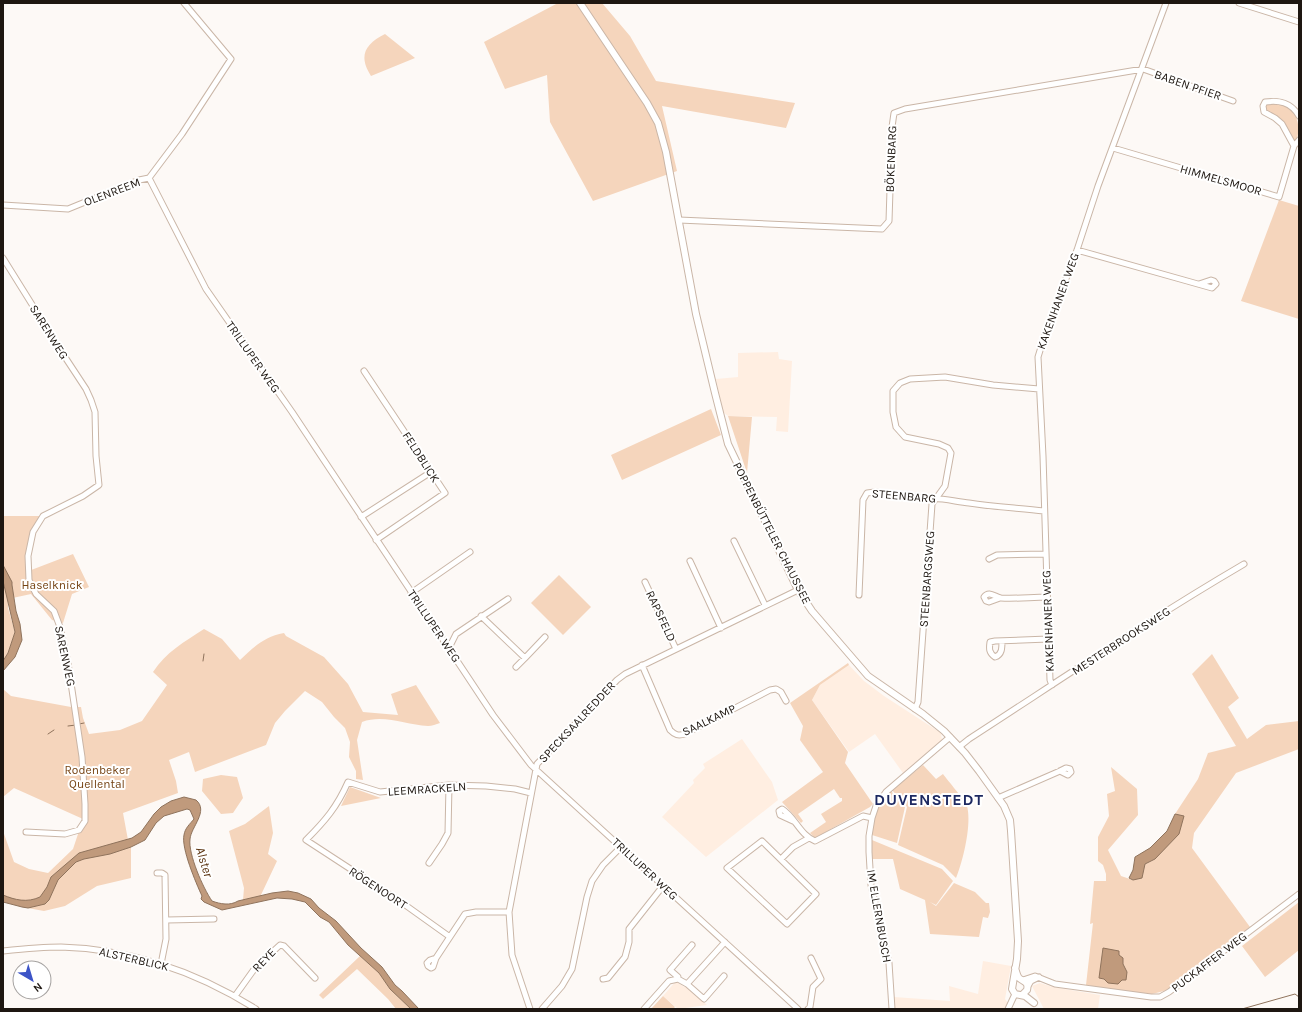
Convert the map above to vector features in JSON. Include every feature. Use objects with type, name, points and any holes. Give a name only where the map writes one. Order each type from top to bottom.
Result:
[{"type":"main road","name":"POPPENBÜTTELER CHAUSSEE","points":[[580,3],[647,103],[658,123],[666,152],[696,314],[714,393],[728,444],[798,590],[812,611],[868,676],[916,709],[950,737],[979,771],[1006,810],[1011,825],[1018,941],[1013,983]]},
{"type":"main road","points":[[1015,968],[1037,1009]]},
{"type":"main road","points":[[1022,980],[1017,980],[1013,983],[1012,989],[1034,1002]]},
{"type":"main road","points":[[1019,994],[1027,988]]},
{"type":"street","name":"OLENREEM","points":[[3,205],[68,209],[139,180],[149,178],[182,134],[231,60],[184,3]]},
{"type":"street","name":"KAKENHANER WEG","points":[[1052,685],[1050,680],[1048,639],[1043,456],[1038,357],[1046,331],[1077,250],[1098,186],[1143,69],[1166,3]]},
{"type":"street","points":[[1239,3],[1299,22]]},
{"type":"street","name":"BÖKENBARG","points":[[679,220],[882,229],[889,221],[892,127],[894,113],[905,109],[1143,69]]},
{"type":"street","name":"BABEN PFIER","points":[[1143,69],[1234,101]]},
{"type":"street","points":[[1294,146],[1282,124],[1264,112],[1263,106],[1265,102],[1270,101],[1284,102],[1294,109],[1299,116]]},
{"type":"street","name":"HIMMELSMOOR","points":[[1113,148],[1279,197],[1294,146],[1299,140]]},
{"type":"street","name":"TRILLUPER WEG","points":[[149,178],[206,289],[292,412],[493,715],[531,765],[798,1009]]},
{"type":"street","points":[[1077,250],[1199,284]]},
{"type":"street","name":"SARENWEG","points":[[3,258],[86,389],[95,412],[96,456],[99,485],[83,496],[43,516],[33,532],[28,556],[28,580],[36,594],[54,611],[60,627],[68,664],[82,757],[86,817],[84,824],[75,832],[65,834],[26,832]]},
{"type":"street","name":"FELDBLICK","points":[[364,371],[445,493],[376,540]]},
{"type":"street","name":"STEENBARGSWEG","points":[[916,709],[918,702],[932,504],[945,486],[951,453],[948,448],[939,444],[905,437],[896,427],[892,412],[893,391],[900,383],[910,379],[945,377],[993,385],[1039,389]]},
{"type":"street","points":[[361,517],[431,472]]},
{"type":"street","name":"STEENBARG","points":[[859,595],[863,500],[867,493],[875,492],[929,499],[936,498],[986,506],[1044,511]]},
{"type":"street","points":[[734,540],[765,605]]},
{"type":"street","points":[[411,593],[470,552]]},
{"type":"street","points":[[989,559],[997,555],[1046,554]]},
{"type":"street","points":[[690,561],[721,628]]},
{"type":"street","name":"MESTERBROOKSWEG","points":[[959,747],[969,739],[1198,591],[1244,564]]},
{"type":"street","name":"RAPSFELD","points":[[645,582],[676,649]]},
{"type":"street","name":"SPECKSAALREDDER","points":[[530,1009],[512,955],[509,912],[537,764],[617,680],[625,674],[742,618],[747,613],[798,590]]},
{"type":"street","points":[[1000,598],[1047,597]]},
{"type":"street","points":[[448,646],[451,644],[456,634],[508,599]]},
{"type":"street","points":[[481,616],[525,658]]},
{"type":"street","points":[[516,667],[545,637]]},
{"type":"street","points":[[1002,641],[1048,639]]},
{"type":"street","name":"SAALKAMP","points":[[642,665],[670,730],[674,734],[680,736],[776,688],[781,692],[786,701]]},
{"type":"street","name":"IM ELLERNBUSCH","points":[[892,1009],[889,964],[871,885],[869,836],[872,818],[876,806],[886,792],[950,737]]},
{"type":"street","points":[[998,798],[1060,771]]},
{"type":"street","name":"LEEMRACKELN","points":[[306,840],[334,810],[348,782],[380,792],[449,785],[486,786],[515,789],[531,793]]},
{"type":"street","points":[[429,863],[448,833],[449,785]]},
{"type":"street","points":[[793,821],[809,838],[816,841],[863,816],[872,818]]},
{"type":"street","points":[[781,859],[793,847],[809,838]]},
{"type":"street","name":"RÖGENOORT","points":[[306,840],[401,902],[450,937]]},
{"type":"street","points":[[762,841],[781,859],[816,894],[787,924],[727,868],[762,841]]},
{"type":"street","points":[[542,1009],[562,986],[572,969],[592,882],[603,865],[621,847]]},
{"type":"street","points":[[157,873],[162,873],[165,875],[167,920],[166,939],[161,964]]},
{"type":"street","points":[[603,979],[608,978],[625,957],[629,942],[629,929],[663,886]]},
{"type":"street","name":"PUCKAFFER WEG","points":[[1039,977],[1055,984],[1151,998],[1160,997],[1169,992],[1299,894]]},
{"type":"street","points":[[436,958],[465,914],[476,912],[509,912]]},
{"type":"street","points":[[167,920],[214,919]]},
{"type":"street","points":[[687,984],[725,942]]},
{"type":"street","name":"REYE","points":[[235,996],[255,968],[280,945],[284,946],[315,978]]},
{"type":"street","points":[[692,945],[670,970],[678,977],[678,979],[687,984],[704,999],[724,976]]},
{"type":"street","name":"ALSTERBLICK","points":[[3,951],[39,948],[76,948],[116,953],[161,964],[202,979],[256,1009]]},
{"type":"street","points":[[808,1009],[810,1006],[813,987],[821,979],[811,958]]},
{"type":"street","points":[[1022,980],[1033,976],[1039,977]]},
{"type":"street","points":[[1027,988],[1031,981],[1039,977]]},
{"type":"street","points":[[644,1009],[669,981],[678,979]]},
{"type":"street","points":[[1008,1009],[1019,994]]},
{"type":"shaded area","points":[[778,352],[779,359],[792,361],[788,432],[776,431],[777,417],[728,416],[723,412],[716,379],[738,377],[738,353]]},
{"type":"shaded area","points":[[3,565],[12,582],[22,640],[15,657],[3,671],[3,661],[8,653],[15,632],[3,581]]},
{"type":"shaded area","points":[[849,665],[864,681],[884,696],[941,733],[942,740],[903,773],[875,734],[849,752],[812,700],[820,685]]},
{"type":"shaded area","points":[[742,739],[772,782],[778,800],[706,857],[662,817],[694,783],[693,780],[705,768],[703,764]]},
{"type":"shaded area","points":[[184,797],[196,800],[200,804],[200,814],[191,834],[190,845],[197,871],[204,888],[212,901],[228,904],[272,893],[288,891],[298,893],[311,899],[319,908],[336,921],[361,948],[382,967],[395,985],[419,1009],[411,1009],[390,989],[379,973],[348,945],[329,922],[320,917],[305,902],[277,898],[222,910],[204,902],[201,899],[202,896],[196,883],[185,848],[185,833],[188,826],[194,819],[190,810],[187,809],[164,816],[156,823],[145,840],[131,847],[110,854],[76,862],[58,880],[49,900],[45,904],[28,908],[3,902],[3,895],[21,900],[30,900],[40,897],[47,887],[51,877],[79,853],[132,838],[141,832],[161,807],[171,801]]},
{"type":"shaded area","points":[[1175,814],[1184,816],[1179,834],[1155,859],[1145,864],[1142,878],[1133,880],[1129,878],[1133,870],[1135,857],[1150,848],[1167,831]]},
{"type":"shaded area","points":[[1103,948],[1119,951],[1119,955],[1123,958],[1123,964],[1127,972],[1126,980],[1122,980],[1118,984],[1108,983],[1104,979],[1099,978]]},
{"type":"shaded area","points":[[983,961],[1011,966],[1005,999],[1012,1009],[894,1009],[894,997],[950,1001],[949,986],[978,994]]},
{"type":"shaded area","points":[[676,981],[684,987],[688,987],[707,1005],[678,1009],[663,996]]},
{"type":"shaded area","points":[[1040,983],[1053,987],[1100,995],[1098,1009],[1044,1009],[1032,986]]},
{"type":"green space","points":[[558,3],[602,3],[630,36],[656,81],[795,103],[786,128],[662,106],[677,171],[593,201],[550,122],[547,75],[505,89],[484,42]]},
{"type":"green space","points":[[385,34],[415,58],[371,76],[367,69],[364,57],[366,51],[368,46]]},
{"type":"green space","points":[[1266,104],[1282,104],[1287,106],[1295,114],[1298,125],[1298,135],[1296,140],[1293,140],[1282,122],[1265,110]]},
{"type":"green space","points":[[1279,200],[1299,206],[1299,319],[1241,301]]},
{"type":"green space","points":[[711,409],[721,435],[622,480],[611,455]]},
{"type":"green space","points":[[728,416],[752,417],[747,473]]},
{"type":"green space","name":"Haselknick","points":[[3,516],[41,516],[30,536],[26,549],[26,572],[73,554],[89,587],[72,594],[63,623],[52,620],[31,594],[8,599],[8,608],[15,632],[8,653],[3,661]]},
{"type":"green space","points":[[559,575],[591,607],[563,635],[531,603]]},
{"type":"green space","name":"Rodenbeker Quellental","points":[[204,629],[222,639],[240,660],[260,643],[271,637],[284,633],[286,636],[324,657],[348,684],[363,712],[398,715],[391,694],[416,685],[440,723],[428,726],[387,719],[362,722],[357,740],[363,780],[356,779],[356,771],[349,757],[350,742],[345,728],[322,702],[305,691],[275,723],[266,745],[195,772],[189,752],[169,760],[176,781],[178,793],[123,813],[128,840],[131,847],[131,878],[97,886],[65,906],[44,911],[22,907],[3,901],[3,831],[14,862],[29,869],[48,873],[73,849],[83,819],[14,788],[3,797],[3,689],[11,696],[71,707],[81,707],[83,718],[89,734],[120,730],[142,721],[167,685],[153,672],[158,665],[176,648]]},
{"type":"green space","points":[[1212,654],[1239,698],[1228,707],[1247,739],[1266,725],[1299,721],[1299,749],[1236,773],[1194,833],[1192,848],[1250,927],[1168,990],[1152,994],[1126,992],[1086,985],[1093,923],[1090,924],[1094,881],[1106,881],[1106,874],[1103,865],[1098,861],[1098,837],[1109,816],[1107,794],[1115,791],[1111,767],[1137,789],[1138,815],[1108,850],[1121,876],[1133,880],[1145,864],[1155,859],[1163,850],[1184,817],[1175,814],[1198,779],[1208,753],[1236,746],[1192,674]]},
{"type":"green space","points":[[848,663],[849,665],[820,685],[812,700],[848,752],[845,763],[873,804],[815,838],[810,833],[826,822],[821,814],[842,801],[842,798],[840,798],[834,789],[798,814],[803,821],[801,823],[782,802],[823,772],[800,740],[803,726],[790,703]]},
{"type":"green space","points":[[923,765],[936,779],[943,774],[967,806],[968,832],[956,878],[943,865],[898,845],[907,807],[892,790]]},
{"type":"green space","points":[[221,775],[237,777],[243,798],[233,813],[221,814],[202,791],[203,779]]},
{"type":"green space","points":[[350,787],[381,798],[341,806]]},
{"type":"green space","points":[[891,791],[905,807],[897,843],[872,835],[876,809]]},
{"type":"green space","points":[[269,806],[273,833],[268,854],[277,861],[260,897],[243,900],[244,888],[229,831],[245,824]]},
{"type":"green space","points":[[872,840],[942,869],[953,881],[936,905],[930,902],[936,906],[954,883],[975,892],[986,903],[989,903],[990,912],[988,918],[983,917],[979,937],[930,934],[925,900],[900,889],[893,859],[872,859]]},
{"type":"green space","points":[[1299,902],[1299,950],[1265,977],[1242,946]]},
{"type":"green space","points":[[360,956],[379,973],[390,989],[411,1009],[396,1009],[388,999],[357,969],[323,999],[319,995]]},
{"type":"green space","points":[[663,996],[675,1007],[673,1009],[651,1009]]},
{"type":"waterway","points":[[203,661],[204,654]]},
{"type":"waterway","points":[[79,724],[84,723]]},
{"type":"waterway","points":[[68,726],[76,725]]},
{"type":"waterway","points":[[48,734],[54,730]]},
{"type":"waterway","points":[[1242,1009],[1295,994],[1299,997]]},
{"type":"district","name":"DUVENSTEDT","points":[[929,799]]},
{"type":"water label","name":"Alster","points":[[205,862]]}]
